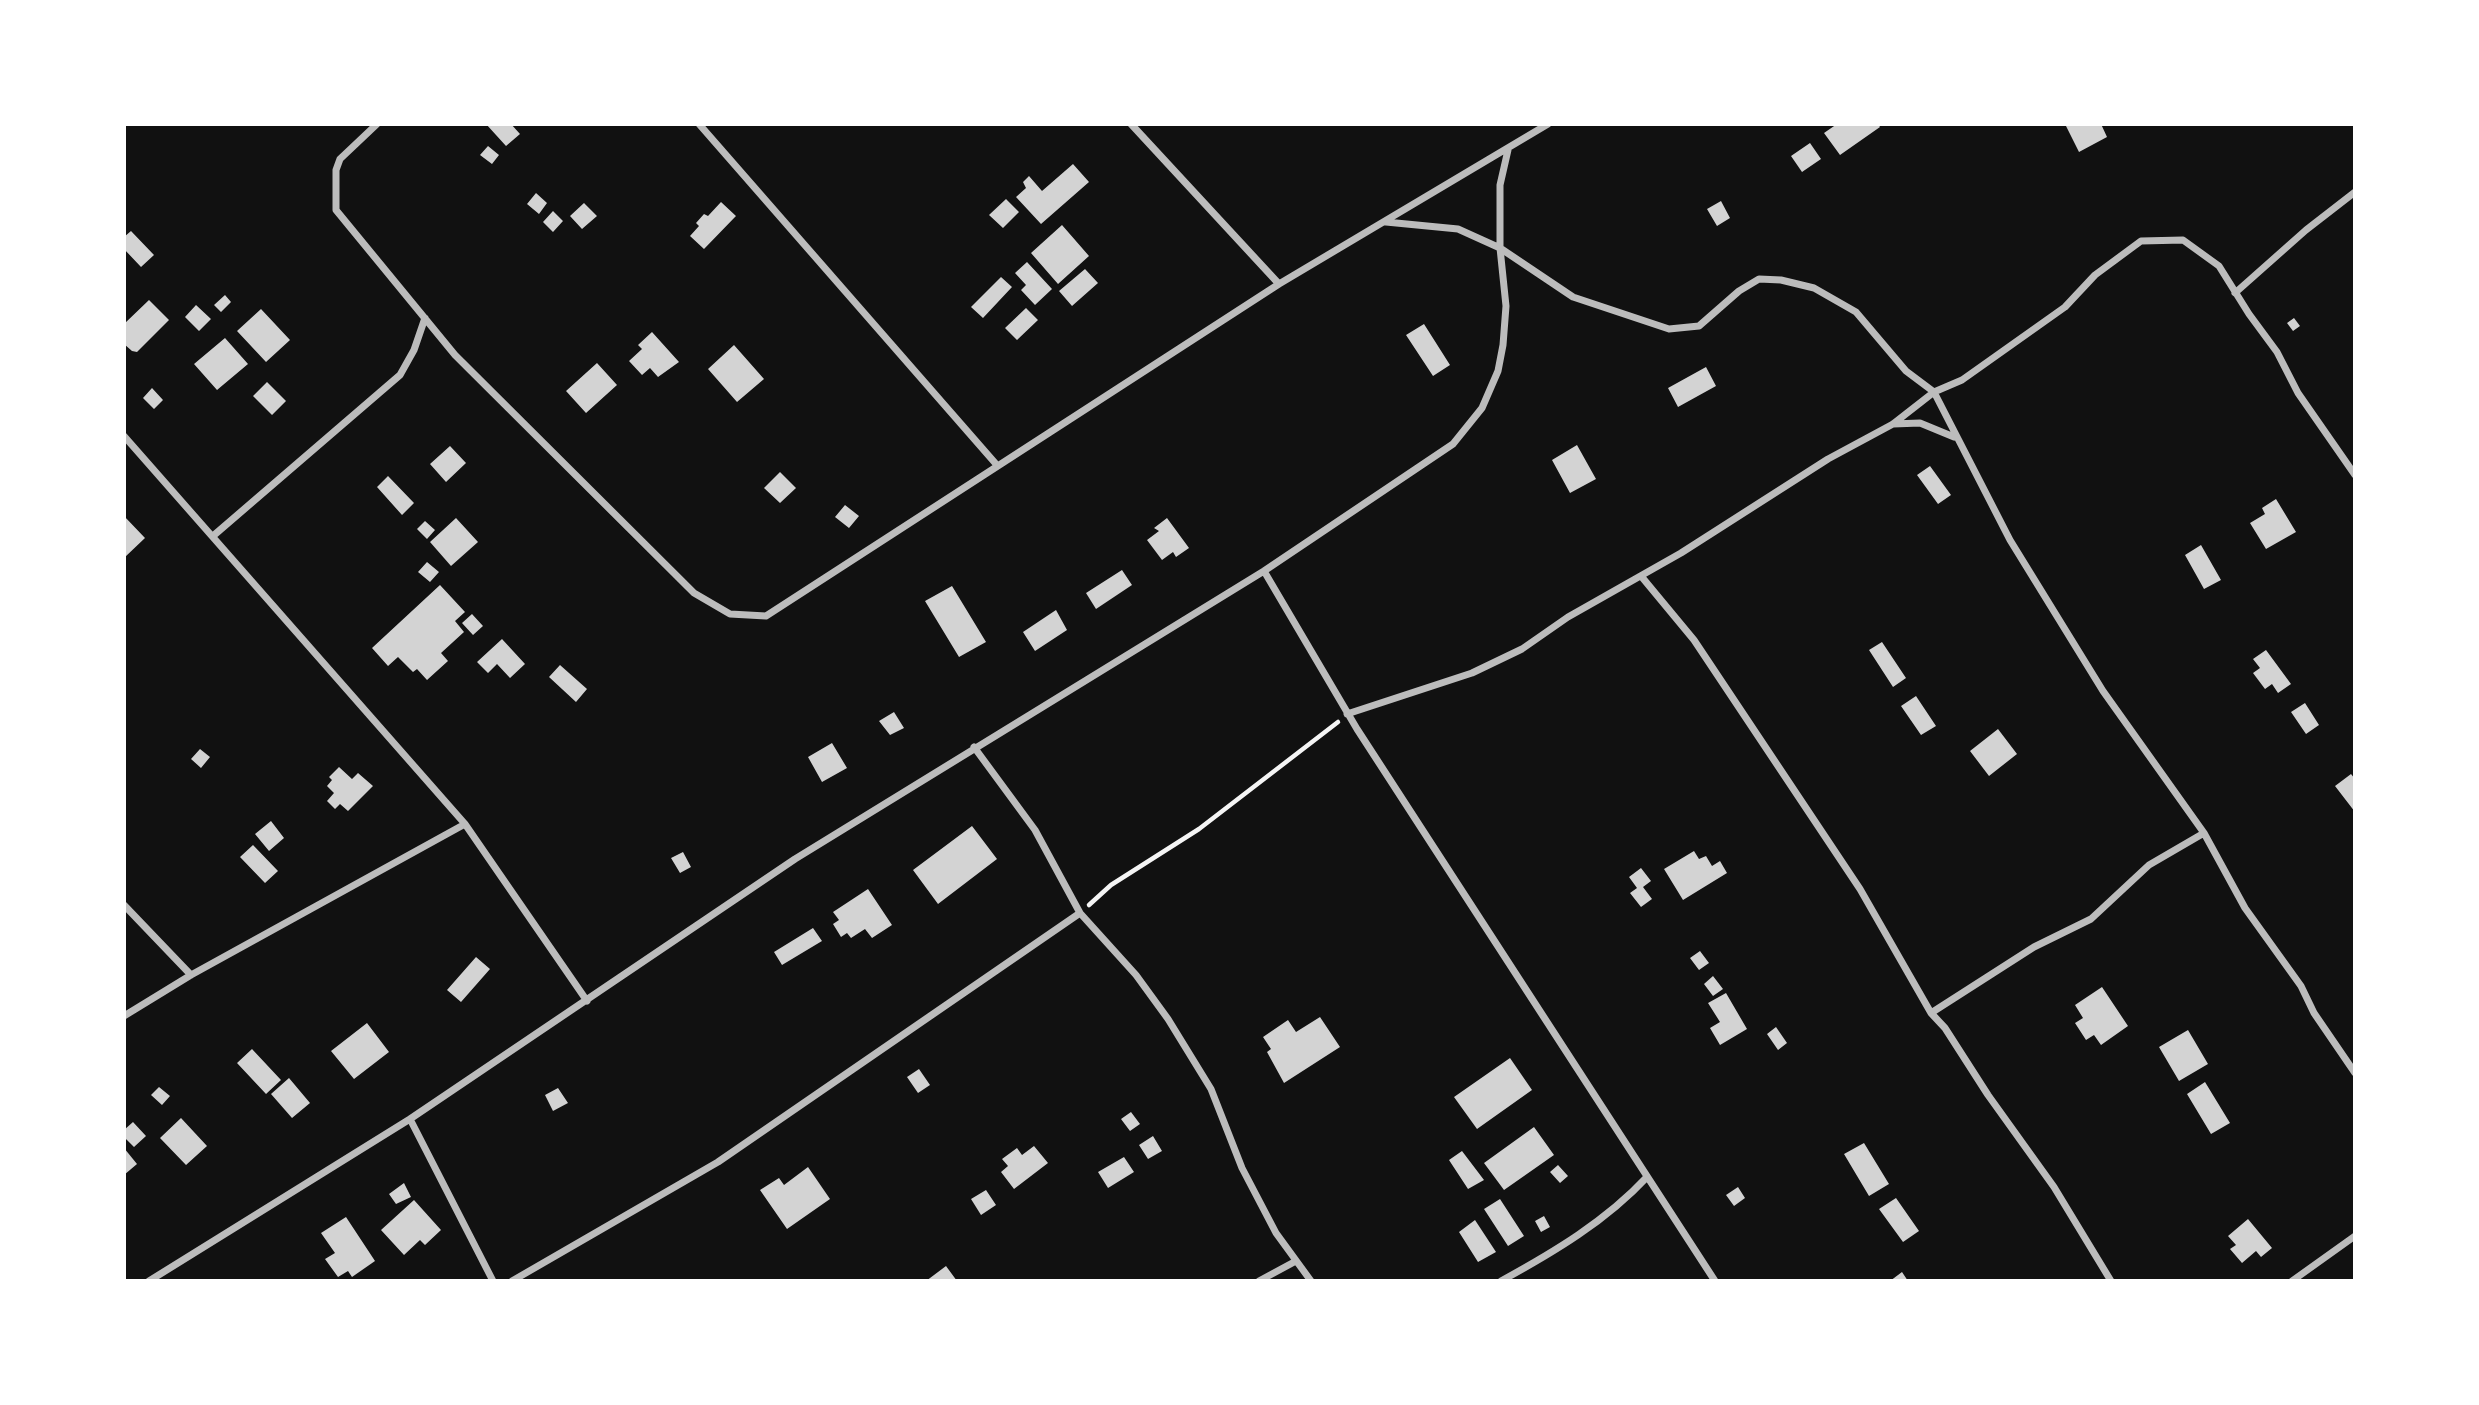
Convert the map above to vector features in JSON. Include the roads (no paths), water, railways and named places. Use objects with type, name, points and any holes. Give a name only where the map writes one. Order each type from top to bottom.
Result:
[{"type":"street","points":[[377,124],[340,159],[336,170],[337,210],[455,355],[694,593],[730,614],[766,616],[996,464],[1279,284],[1548,124]]},
{"type":"street","points":[[699,124],[996,464]]},
{"type":"street","points":[[1131,124],[1279,284]]},
{"type":"street","points":[[149,1281],[410,1119],[795,859],[1264,571],[1453,444],[1482,408],[1498,371],[1503,345],[1506,306],[1500,248],[1500,185],[1508,150]]},
{"type":"street","points":[[2235,293],[2305,230],[2355,192]]},
{"type":"street","points":[[1385,222],[1458,229],[1500,248],[1573,297],[1669,329],[1699,326],[1739,291],[1759,279],[1781,280],[1814,288],[1856,312],[1906,372],[1934,392],[2010,540],[2103,691],[2204,833],[2245,908],[2301,986],[2314,1013],[2355,1073]]},
{"type":"street","points":[[1347,714],[1472,673],[1522,649],[1569,617],[1641,576],[1828,459],[1893,424],[1934,392],[1962,380],[2065,307],[2095,275],[2141,241],[2183,240],[2219,265],[2235,293],[2277,352],[2298,393],[2355,475]]},
{"type":"street","points":[[213,536],[400,375],[414,350],[425,318]]},
{"type":"street","points":[[1893,424],[1920,423],[1955,437]]},
{"type":"street","points":[[124,436],[465,824],[587,1001]]},
{"type":"street","points":[[1264,571],[1347,714],[1714,1281]]},
{"type":"street","points":[[1641,576],[1695,640],[1853,878],[1907,974],[1923,994],[1931,1013],[1945,1028],[1988,1095],[2054,1186],[2111,1281]]},
{"type":"street","points":[[974,747],[1035,830],[1080,913],[1136,975],[1168,1019],[1211,1088],[1242,1168],[1276,1233],[1311,1281]]},
{"type":"street","points":[[124,1016],[191,975],[465,824]]},
{"type":"street","points":[[1931,1013],[1989,974],[2091,919],[2148,865],[2204,833]]},
{"type":"street","points":[[124,905],[191,975]]},
{"type":"street","points":[[512,1281],[718,1162],[1080,913]]},
{"type":"street","points":[[410,1119],[493,1281]]},
{"type":"street","points":[[1501,1281],[1586,1230],[1624,1201],[1647,1177]]},
{"type":"street","points":[[2292,1281],[2355,1236]]},
{"type":"street","points":[[1259,1281],[1296,1261]]}]
